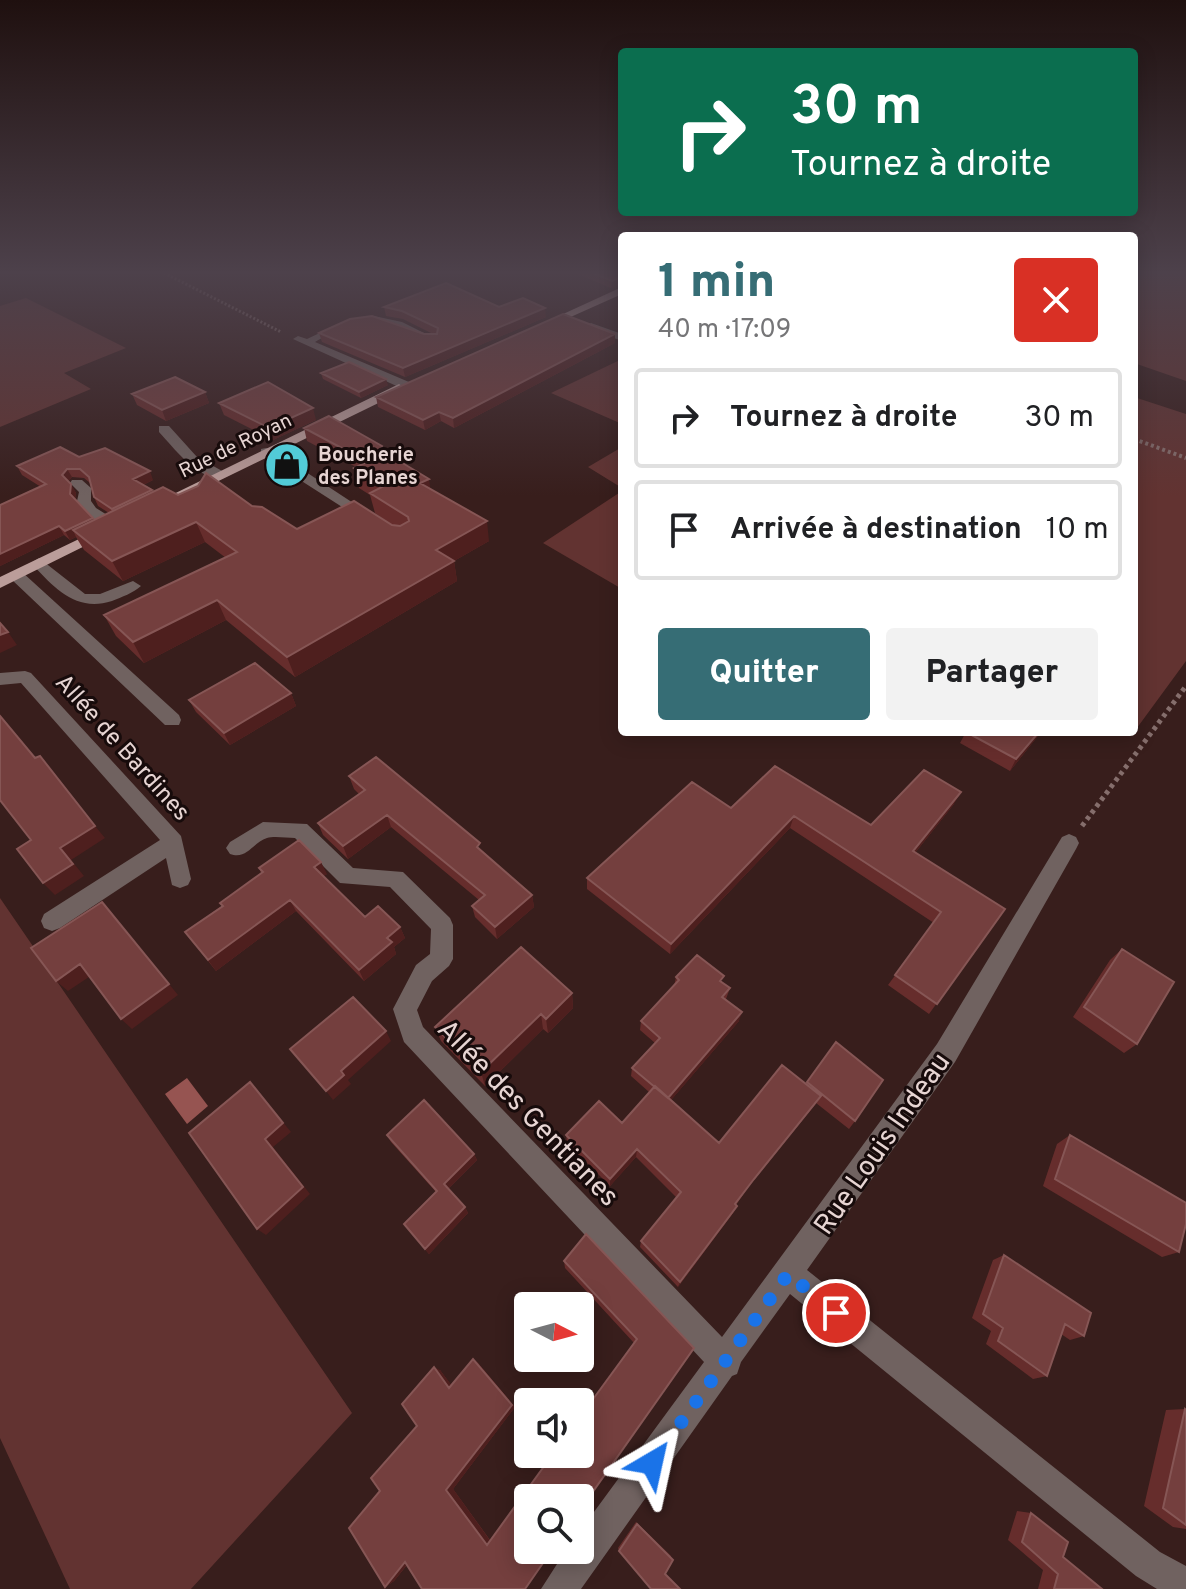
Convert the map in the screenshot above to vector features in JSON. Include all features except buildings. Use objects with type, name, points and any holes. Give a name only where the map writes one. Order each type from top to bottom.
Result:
[{"type":"main road","name":"Rue de Royan","points":[[8,579],[128,519],[216,481],[266,452],[423,377]]},
{"type":"street","points":[[317,347],[405,385]]},
{"type":"street","points":[[164,429],[216,481]]},
{"type":"street","points":[[266,452],[377,523]]},
{"type":"street","points":[[77,483],[86,491],[84,501],[91,511],[128,519]]},
{"type":"street","points":[[39,563],[62,587],[86,601],[101,602],[133,586]]},
{"type":"street","points":[[8,579],[172,720]]},
{"type":"street","name":"Allée de Bardines","points":[[0,679],[25,677],[174,842],[180,879]]},
{"type":"street","name":"Allée des Gentianes","points":[[237,848],[263,830],[300,830],[348,877],[395,878],[442,925],[441,959],[424,973],[405,1009],[413,1034],[726,1363]]},
{"type":"street","points":[[52,921],[174,842]]},
{"type":"street","name":"Rue Louis Indeau","points":[[559,1589],[726,1363],[946,1053],[1069,843]]},
{"type":"street","points":[[788,1274],[1148,1564],[1186,1586]]},
{"type":"path","points":[[1138,440],[1186,458]]},
{"type":"path","points":[[1069,843],[1186,686]]},
{"type":"shaded area","points":[[0,347],[126,348],[64,373],[91,389],[0,427]]},
{"type":"shaded area","points":[[1138,347],[1186,347],[1186,381],[1138,364]]},
{"type":"shaded area","points":[[618,361],[618,422],[551,393]]},
{"type":"shaded area","points":[[1138,398],[1186,414],[1186,661],[1138,727]]},
{"type":"shaded area","points":[[618,449],[618,486],[588,467]]},
{"type":"shaded area","points":[[618,494],[618,587],[543,543]]},
{"type":"shaded area","points":[[0,898],[352,1413],[191,1589],[70,1589],[0,1438]]},
{"type":"shaded area","points":[[187,1078],[208,1106],[187,1124],[165,1094]]},
{"type":"place","name":"Boucherie des Planes","points":[[287,465]]},
{"type":"route","points":[[652,1463],[788,1274],[836,1313]]}]
